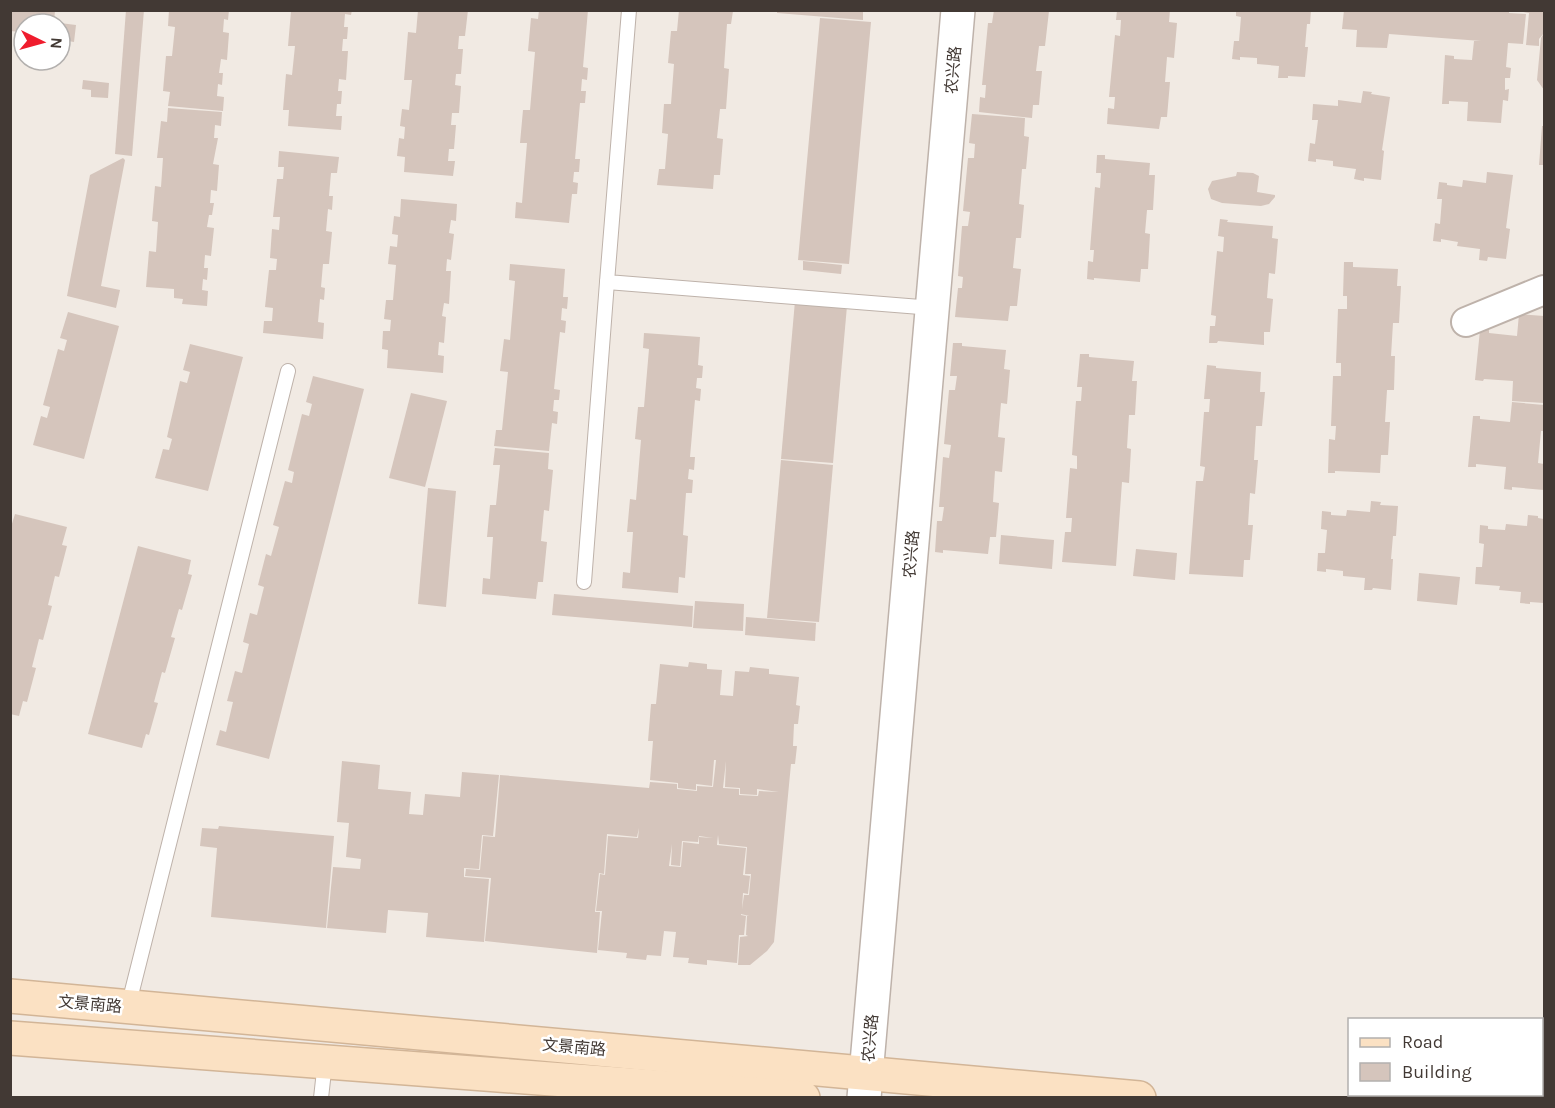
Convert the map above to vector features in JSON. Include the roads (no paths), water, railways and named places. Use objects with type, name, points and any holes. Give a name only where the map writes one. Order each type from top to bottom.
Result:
[{"type":"main road","name":"文景南路","points":[[10,996],[865,1086],[1138,1098]]},
{"type":"main road","name":"文景南路","points":[[10,1038],[803,1098]]},
{"type":"street","name":"农兴路","points":[[865,1086],[958,10]]},
{"type":"street","points":[[1466,322],[1545,290]]},
{"type":"lane","points":[[584,582],[629,10]]},
{"type":"lane","points":[[607,282],[933,308]]},
{"type":"lane","points":[[128,1007],[288,371]]},
{"type":"lane","points":[[321,1098],[325,1062]]}]
